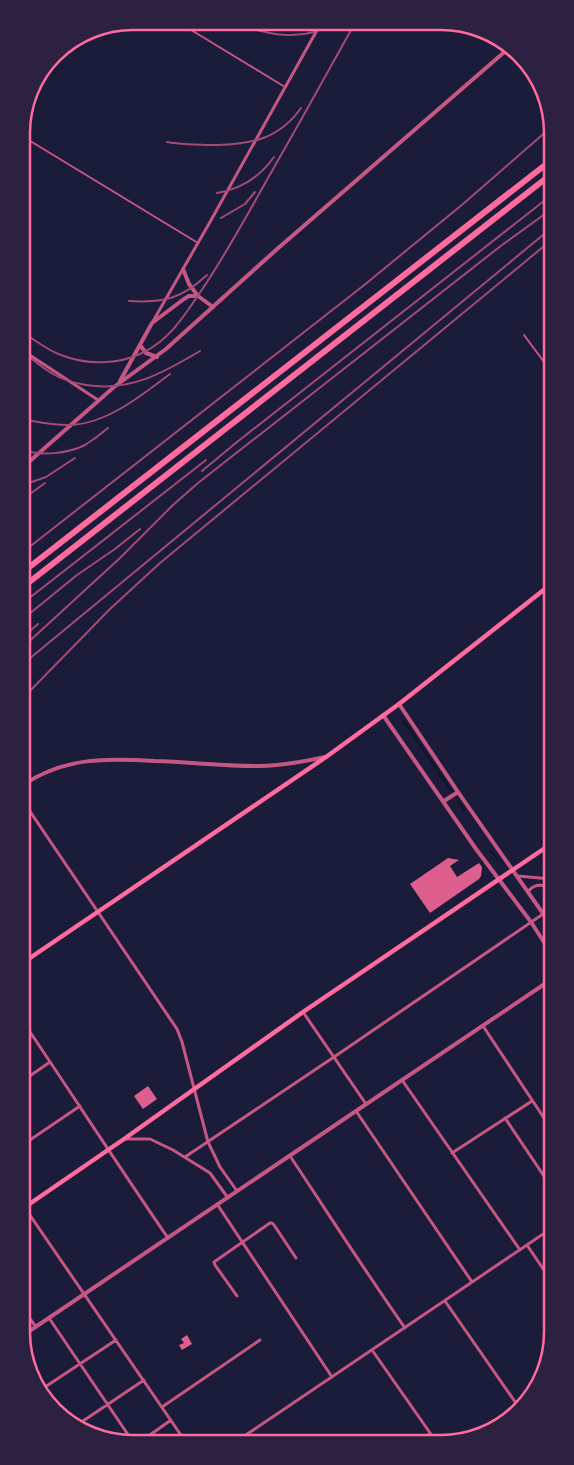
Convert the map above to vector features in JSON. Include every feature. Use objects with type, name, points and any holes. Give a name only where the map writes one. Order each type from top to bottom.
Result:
[{"type":"highway","points":[[30,567],[544,166]]},
{"type":"highway","points":[[30,582],[544,180]]},
{"type":"main road","points":[[30,958],[326,757],[399,704],[544,590]]},
{"type":"main road","points":[[30,1204],[303,1012],[544,849]]},
{"type":"street","points":[[119,383],[316,30]]},
{"type":"street","points":[[30,461],[98,400],[157,357],[504,52]]},
{"type":"street","points":[[183,269],[189,284],[198,296],[212,307]]},
{"type":"street","points":[[152,323],[189,296],[198,296]]},
{"type":"street","points":[[140,344],[146,353],[157,357]]},
{"type":"street","points":[[30,355],[98,400]]},
{"type":"street","points":[[185,1157],[543,914],[399,704]]},
{"type":"street","points":[[383,715],[544,942]]},
{"type":"street","points":[[30,781],[52,769],[95,760],[120,759],[257,766],[294,764],[326,757]]},
{"type":"street","points":[[444,801],[458,792]]},
{"type":"street","points":[[30,811],[177,1029],[208,1142],[220,1166],[237,1191]]},
{"type":"street","points":[[518,876],[544,878]]},
{"type":"street","points":[[528,892],[533,886],[544,885]]},
{"type":"street","points":[[30,1331],[544,985]]},
{"type":"street","points":[[303,1012],[366,1104]]},
{"type":"street","points":[[483,1026],[544,1118]]},
{"type":"street","points":[[30,1032],[107,1150],[168,1238]]},
{"type":"street","points":[[30,1076],[50,1062]]},
{"type":"street","points":[[402,1080],[520,1250]]},
{"type":"street","points":[[452,1153],[532,1101]]},
{"type":"street","points":[[30,1140],[80,1106]]},
{"type":"street","points":[[356,1111],[472,1282]]},
{"type":"street","points":[[505,1118],[544,1176]]},
{"type":"street","points":[[124,1139],[150,1140],[160,1143],[185,1157],[210,1173],[228,1198]]},
{"type":"street","points":[[290,1156],[367,1275],[405,1328]]},
{"type":"street","points":[[217,1204],[332,1377]]},
{"type":"street","points":[[30,1217],[181,1435]]},
{"type":"street","points":[[237,1296],[214,1262],[242,1242],[272,1223],[296,1258]]},
{"type":"street","points":[[246,1435],[544,1233]]},
{"type":"street","points":[[527,1245],[544,1270]]},
{"type":"street","points":[[444,1301],[515,1403]]},
{"type":"street","points":[[48,1318],[128,1435]]},
{"type":"street","points":[[30,1319],[36,1327]]},
{"type":"street","points":[[46,1387],[116,1340]]},
{"type":"street","points":[[162,1407],[260,1340]]},
{"type":"street","points":[[372,1350],[430,1434]]},
{"type":"street","points":[[82,1421],[144,1380]]},
{"type":"street","points":[[150,1435],[171,1420]]},
{"type":"lane","points":[[191,30],[285,87]]},
{"type":"lane","points":[[30,141],[198,243]]},
{"type":"lane","points":[[524,335],[544,362]]},
{"type":"building","points":[[448,858],[459,860],[450,866],[457,877],[479,863],[482,867],[481,876],[430,913],[410,884]]},
{"type":"building","points":[[148,1086],[157,1099],[143,1109],[134,1096]]},
{"type":"building","points":[[187,1335],[192,1344],[182,1350],[179,1345],[184,1343],[181,1339]]},
{"type":"waterway","points":[[403,720],[452,792]]},
{"type":"waterway","points":[[459,802],[464,810]]},
{"type":"waterway","points":[[491,851],[498,860]]},
{"type":"railway","points":[[258,30],[284,35],[297,35],[319,30]]},
{"type":"railway","points":[[30,337],[56,353],[81,361],[91,362],[123,360],[142,353],[160,342],[187,312],[228,249],[351,30]]},
{"type":"railway","points":[[167,142],[217,145],[253,141],[264,138],[284,127],[301,108]]},
{"type":"railway","points":[[30,547],[363,286],[463,204],[544,133]]},
{"type":"railway","points":[[217,193],[249,181],[274,157]]},
{"type":"railway","points":[[221,218],[245,204],[255,192]]},
{"type":"railway","points":[[202,471],[544,201]]},
{"type":"railway","points":[[30,641],[198,483],[502,245],[544,215]]},
{"type":"railway","points":[[30,658],[544,234]]},
{"type":"railway","points":[[30,691],[110,609],[160,563],[544,246]]},
{"type":"railway","points":[[129,301],[152,301],[171,298],[189,289],[207,275]]},
{"type":"railway","points":[[30,357],[45,369],[69,381],[82,384],[117,386],[146,379],[173,367],[200,351]]},
{"type":"railway","points":[[30,421],[47,424],[72,425],[99,419],[124,407],[170,374]]},
{"type":"railway","points":[[30,452],[62,452],[78,448],[108,428]]},
{"type":"railway","points":[[30,483],[46,477],[75,458]]},
{"type":"railway","points":[[30,598],[206,460]]},
{"type":"railway","points":[[30,494],[45,483]]},
{"type":"railway","points":[[30,613],[77,575],[140,529]]},
{"type":"railway","points":[[30,631],[38,624]]}]
